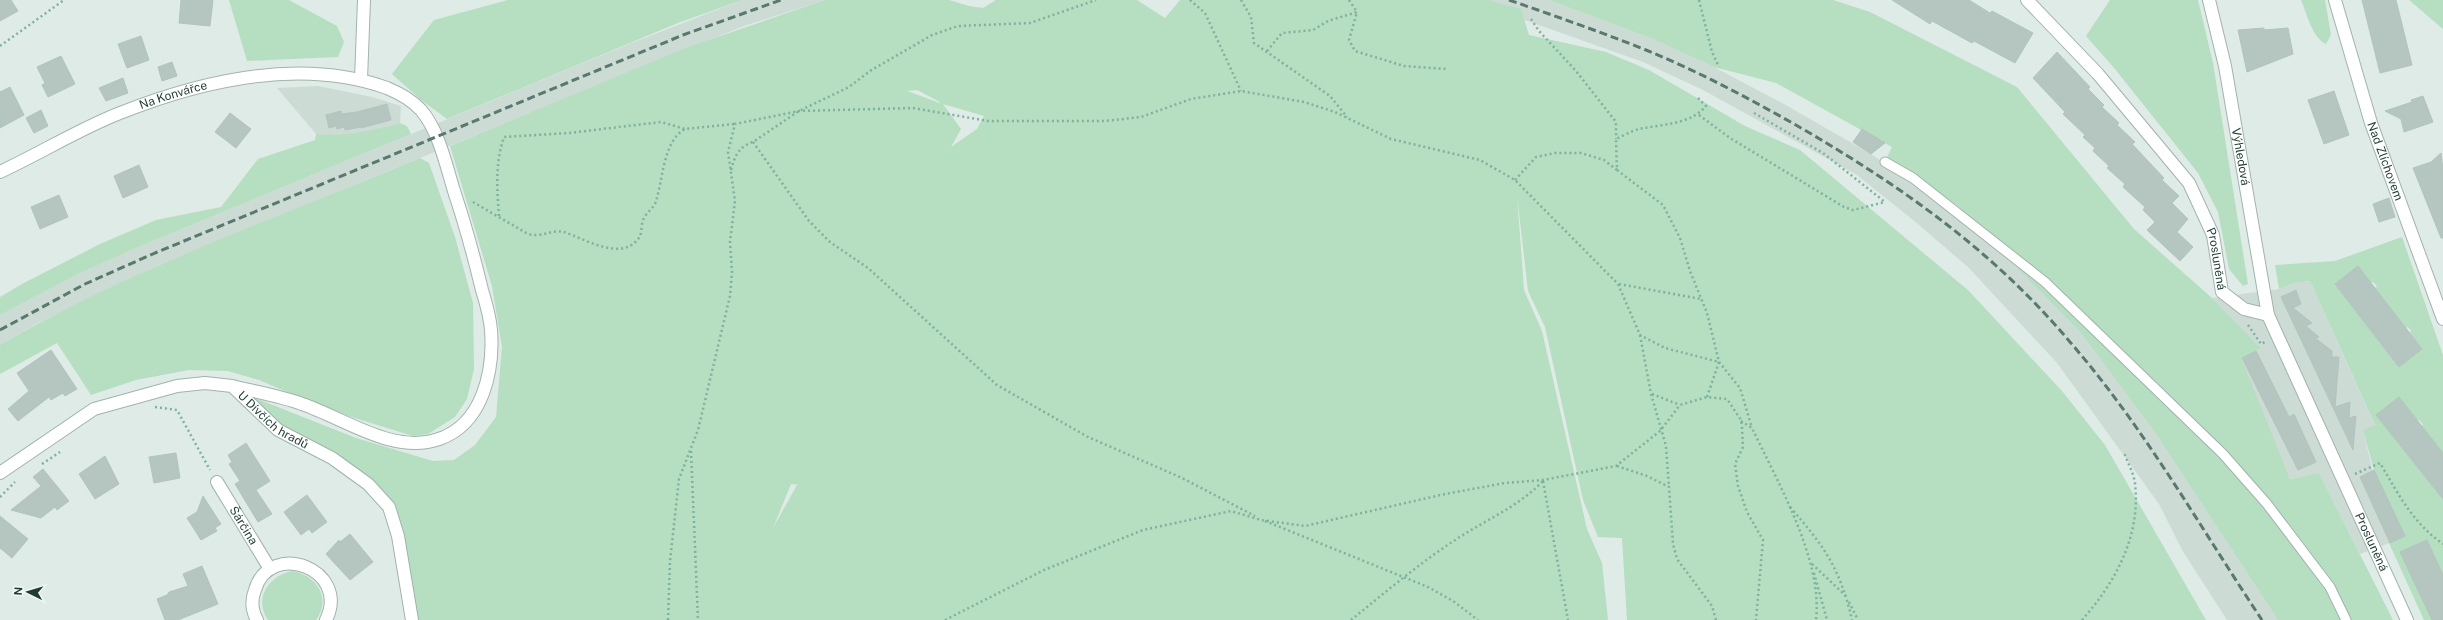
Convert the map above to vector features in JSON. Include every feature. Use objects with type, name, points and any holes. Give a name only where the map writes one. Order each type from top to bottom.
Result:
[{"type":"street","points":[[361,80],[364,0]]},
{"type":"street","name":"Prosluněná","points":[[2027,0],[2098,74],[2189,183],[2213,235],[2222,292],[2244,309],[2268,315],[2407,620]]},
{"type":"street","name":"Výhledová","points":[[2209,0],[2225,66],[2268,315]]},
{"type":"street","name":"Nad Zlíchovem","points":[[2335,0],[2371,123],[2443,319]]},
{"type":"street","name":"Na Konvářce","points":[[0,172],[119,113],[204,85],[260,75],[310,74],[361,80],[399,94],[420,110],[428,121],[442,155],[467,232],[490,324],[489,364],[484,393],[472,415],[449,434],[436,440],[407,442],[377,435],[302,404],[232,386]]},
{"type":"street","name":"U Dívčích hradů","points":[[0,473],[94,409],[177,386],[205,383],[232,386],[278,430],[332,458],[368,484],[389,508],[398,536],[412,620]]},
{"type":"street","name":"Šárčina","points":[[218,482],[270,569]]},
{"type":"street","points":[[255,620],[252,597],[256,586],[270,569],[282,564],[296,563],[309,567],[320,575],[328,586],[331,599],[326,620]]},
{"type":"lane","points":[[1885,162],[1913,178],[2045,282],[2223,454],[2267,504],[2330,587],[2346,620]]},
{"type":"path","points":[[0,46],[64,0]]},
{"type":"path","points":[[731,172],[736,153],[745,145],[753,142],[799,111],[848,87],[870,71],[932,35],[958,26],[1030,23],[1096,0]]},
{"type":"path","points":[[1190,0],[1205,13],[1241,91]]},
{"type":"path","points":[[1242,0],[1251,17],[1254,43],[1330,96],[1348,119]]},
{"type":"path","points":[[1349,0],[1357,12],[1349,40],[1355,51],[1404,66],[1446,69]]},
{"type":"path","points":[[1699,0],[1712,52],[1719,67]]},
{"type":"path","points":[[1267,51],[1282,34],[1313,30],[1328,21],[1357,12]]},
{"type":"path","points":[[1531,19],[1538,31],[1576,71],[1616,122],[1617,170]]},
{"type":"path","points":[[469,197],[474,203],[536,236],[555,231],[564,232],[585,242],[607,248],[627,246],[640,236],[643,219],[656,203],[668,152],[678,132],[685,129],[735,124],[799,111],[913,108],[988,122],[1105,121],[1141,117],[1191,100],[1241,91],[1304,102],[1348,119],[1391,139],[1480,160],[1515,180],[1618,284],[1640,335],[1651,394],[1660,431],[1666,446],[1673,544],[1677,559],[1712,606],[1716,620]]},
{"type":"path","points":[[1616,139],[1638,129],[1660,127],[1699,115],[1706,106],[1698,98]]},
{"type":"path","points":[[1699,115],[1730,138],[1844,207],[1853,210],[1885,202],[1823,153],[1754,113]]},
{"type":"path","points":[[499,217],[497,172],[498,154],[504,137],[569,133],[661,122],[685,129]]},
{"type":"path","points":[[668,620],[670,561],[679,479],[698,430],[730,296],[732,272],[730,242],[735,201],[728,152],[735,124]]},
{"type":"path","points":[[753,142],[809,221],[830,242],[868,268],[997,385],[1088,437],[1182,478],[1261,520],[1306,526],[1445,494],[1505,483],[1543,480],[1616,466],[1660,431],[1680,405],[1707,397],[1727,399],[1741,420],[1752,428]]},
{"type":"path","points":[[1515,180],[1536,157],[1555,153],[1581,153],[1604,160],[1663,205],[1680,238],[1690,271],[1707,313],[1719,362],[1740,388],[1752,428],[1788,504],[1811,563],[1827,620]]},
{"type":"path","points":[[1618,284],[1701,299]]},
{"type":"path","points":[[1640,335],[1665,348],[1719,362]]},
{"type":"path","points":[[1707,397],[1719,362]]},
{"type":"path","points":[[1651,394],[1680,405]]},
{"type":"path","points":[[158,408],[177,410],[218,482]]},
{"type":"path","points":[[1741,420],[1743,447],[1735,464],[1738,486],[1747,512],[1763,540],[1756,620]]},
{"type":"path","points":[[692,451],[698,620]]},
{"type":"path","points":[[35,468],[60,452]]},
{"type":"path","points":[[2082,620],[2105,593],[2123,562],[2135,520],[2135,483],[2124,452]]},
{"type":"path","points":[[2354,474],[2380,464],[2413,518],[2426,532],[2443,544]]},
{"type":"path","points":[[1616,466],[1647,476],[1670,488]]},
{"type":"path","points":[[0,497],[17,480]]},
{"type":"path","points":[[1351,620],[1404,577],[1462,536],[1527,497],[1543,480]]},
{"type":"path","points":[[1543,480],[1568,620]]},
{"type":"path","points":[[1788,504],[1817,539],[1835,567],[1858,620]]},
{"type":"path","points":[[945,620],[1044,570],[1143,530],[1232,511],[1261,520],[1404,577],[1453,600],[1478,620]]},
{"type":"path","points":[[1811,563],[1847,597],[1852,620]]},
{"type":"path","points":[[1811,563],[1818,600],[1816,620]]},
{"type":"shaded area","points":[[742,0],[825,0],[744,26],[159,265],[38,323],[0,345],[0,315],[80,273],[150,242],[629,44]]},
{"type":"shaded area","points":[[1460,0],[1549,0],[1653,39],[1714,67],[1784,104],[1871,154],[1939,201],[1991,242],[2027,276],[2081,333],[2154,431],[2278,620],[2227,620],[2182,550],[2159,504],[2057,363],[1969,268],[1918,224],[1857,175],[1703,90],[1643,62],[1502,12]]},
{"type":"shaded area","points":[[318,86],[372,97],[401,106],[400,123],[363,133],[339,136],[316,134],[277,88]]},
{"type":"shaded area","points":[[2310,281],[2375,426],[2363,430],[2390,543],[2360,554],[2319,473],[2290,479],[2240,358],[2261,348],[2212,298],[2279,289],[2293,283]]},
{"type":"green space","points":[[229,0],[289,0],[337,26],[344,42],[338,57],[247,61]]},
{"type":"green space","points":[[508,0],[742,0],[678,23],[447,119],[420,99],[392,74],[434,20]]},
{"type":"green space","points":[[825,0],[949,0],[969,6],[983,8],[996,0],[1137,0],[1165,18],[1180,0],[1488,0],[1521,9],[1529,35],[1606,52],[1649,70],[1745,126],[1800,150],[1969,291],[2062,391],[2105,445],[2206,620],[1627,620],[1622,538],[1598,537],[1583,500],[1545,327],[1528,291],[1517,195],[1524,290],[1542,331],[1587,529],[1602,563],[1608,620],[416,620],[393,505],[373,480],[310,440],[278,423],[255,398],[356,438],[433,461],[454,460],[475,445],[496,417],[502,347],[492,286],[450,146],[688,47]],"holes":[[[917,90],[940,102],[940,103],[907,91]],[[943,104],[984,116],[977,129],[951,147],[961,129]],[[791,484],[801,485],[797,485],[773,528]]]},
{"type":"green space","points":[[1549,0],[1833,0],[1870,12],[2017,87],[2134,229],[2212,298],[2261,348],[2241,358],[2290,479],[2319,473],[2393,620],[2278,620],[2154,431],[2081,333],[1958,206],[1887,157],[1892,147],[1776,83],[1714,67],[1653,39]]},
{"type":"green space","points":[[2110,0],[2198,0],[2213,63],[2248,284],[2243,286],[2229,269],[2218,212],[2198,173],[2115,69],[2086,36]]},
{"type":"green space","points":[[2301,0],[2325,0],[2331,35],[2326,44],[2321,41],[2314,31]]},
{"type":"green space","points":[[2409,0],[2443,0],[2443,29]]},
{"type":"green space","points":[[400,123],[407,126],[411,134],[150,242],[80,273],[0,315],[0,297],[100,244],[156,220],[221,207],[258,159],[315,140],[316,134],[338,135],[358,133]]},
{"type":"green space","points":[[420,158],[429,163],[455,237],[473,303],[474,369],[467,399],[455,417],[428,434],[413,436],[329,410],[259,380],[228,371],[189,370],[136,380],[91,395],[57,343],[0,374],[0,345],[50,317],[207,245]]},
{"type":"green space","points":[[2402,237],[2443,355],[2443,453],[2422,426],[2423,424],[2419,420],[2417,421],[2399,398],[2376,415],[2443,499],[2443,575],[2427,540],[2401,552],[2432,620],[2424,620],[2389,543],[2374,470],[2363,430],[2375,425],[2310,281],[2293,283],[2279,289],[2275,265],[2335,261]],"holes":[[[2358,266],[2371,283],[2373,282],[2377,286],[2375,288],[2406,328],[2408,327],[2411,331],[2410,333],[2422,349],[2399,367],[2335,284]]]},
{"type":"green space","points":[[292,571],[301,573],[308,577],[319,589],[322,596],[321,612],[316,620],[268,620],[262,604],[266,589],[276,578]]},
{"type":"building","points":[[0,0],[11,0],[18,11],[0,21]]},
{"type":"building","points":[[181,0],[213,0],[210,26],[179,23]]},
{"type":"building","points":[[1892,0],[1969,0],[1990,13],[1992,11],[2033,33],[2015,63],[1974,41],[1972,43],[1932,21],[1930,24]]},
{"type":"building","points":[[2362,0],[2396,0],[2412,65],[2380,73]]},
{"type":"building","points":[[2264,28],[2264,30],[2288,28],[2293,54],[2247,72],[2238,30]]},
{"type":"building","points":[[141,36],[149,60],[127,68],[118,44]]},
{"type":"building","points":[[2057,52],[2090,87],[2088,89],[2104,105],[2102,107],[2119,123],[2117,125],[2135,142],[2132,144],[2164,178],[2162,180],[2179,196],[2172,203],[2188,219],[2177,232],[2193,247],[2180,261],[2147,230],[2155,222],[2143,210],[2145,207],[2123,187],[2125,184],[2107,168],[2109,166],[2093,151],[2095,148],[2083,137],[2085,135],[2063,114],[2065,112],[2033,78]]},
{"type":"building","points":[[61,56],[75,84],[48,97],[42,85],[45,83],[37,67]]},
{"type":"building","points":[[172,62],[177,76],[162,81],[158,67]]},
{"type":"building","points":[[123,78],[128,93],[106,101],[99,88]]},
{"type":"building","points":[[10,87],[24,115],[0,128],[0,92]]},
{"type":"building","points":[[2334,91],[2349,135],[2324,144],[2308,100]]},
{"type":"building","points":[[2423,96],[2433,122],[2404,132],[2401,119],[2385,111],[2412,102],[2411,100]]},
{"type":"building","points":[[387,104],[391,120],[361,128],[345,130],[344,127],[337,129],[336,126],[329,128],[326,115],[341,111],[341,114],[357,112]]},
{"type":"building","points":[[41,110],[48,126],[34,133],[26,118]]},
{"type":"building","points":[[230,113],[251,129],[236,148],[215,132]]},
{"type":"building","points":[[1862,129],[1885,143],[1871,154],[1853,142]]},
{"type":"building","points":[[2441,153],[2443,169],[2443,238],[2441,238],[2413,168],[2431,162]]},
{"type":"building","points":[[139,165],[148,187],[123,198],[114,176]]},
{"type":"building","points":[[59,195],[68,217],[40,229],[31,207]]},
{"type":"building","points":[[2389,198],[2395,217],[2379,222],[2373,204]]},
{"type":"building","points":[[2358,266],[2422,349],[2399,367],[2335,284]]},
{"type":"building","points":[[2296,290],[2301,304],[2293,308],[2312,323],[2306,326],[2319,337],[2315,338],[2332,351],[2332,357],[2339,357],[2335,407],[2350,402],[2349,418],[2356,416],[2353,450],[2281,297]]},
{"type":"building","points":[[51,350],[77,389],[65,396],[63,393],[51,400],[49,397],[18,421],[8,409],[29,391],[17,373]]},
{"type":"building","points":[[2256,351],[2289,417],[2294,414],[2316,462],[2298,470],[2242,358]]},
{"type":"building","points":[[2399,397],[2443,453],[2443,499],[2376,415]]},
{"type":"building","points":[[246,443],[270,481],[256,490],[272,514],[258,522],[235,484],[240,481],[229,464],[232,462],[228,455]]},
{"type":"building","points":[[176,453],[180,478],[154,483],[149,457]]},
{"type":"building","points":[[105,456],[119,484],[95,499],[79,474]]},
{"type":"building","points":[[43,469],[69,501],[57,510],[55,507],[41,518],[11,510],[41,486],[33,477]]},
{"type":"building","points":[[2374,470],[2405,536],[2390,543],[2360,477]]},
{"type":"building","points":[[307,495],[327,522],[312,533],[309,529],[301,535],[284,512]]},
{"type":"building","points":[[203,496],[221,524],[215,528],[217,531],[201,540],[187,518],[197,512]]},
{"type":"building","points":[[0,516],[28,539],[12,558],[0,548]]},
{"type":"building","points":[[350,534],[373,562],[350,580],[326,554],[339,540],[340,542]]},
{"type":"building","points":[[2427,540],[2443,575],[2443,620],[2432,620],[2400,552]]},
{"type":"building","points":[[202,566],[218,604],[178,620],[165,620],[157,599],[167,595],[169,592],[188,586],[183,574]]},
{"type":"railway","points":[[0,330],[85,284],[155,253],[683,35],[781,0]]},
{"type":"railway","points":[[1509,0],[1595,30],[1646,50],[1688,68],[1749,99],[1808,132],[1881,177],[1981,252],[2041,310],[2097,375],[2147,443],[2262,620]]}]
